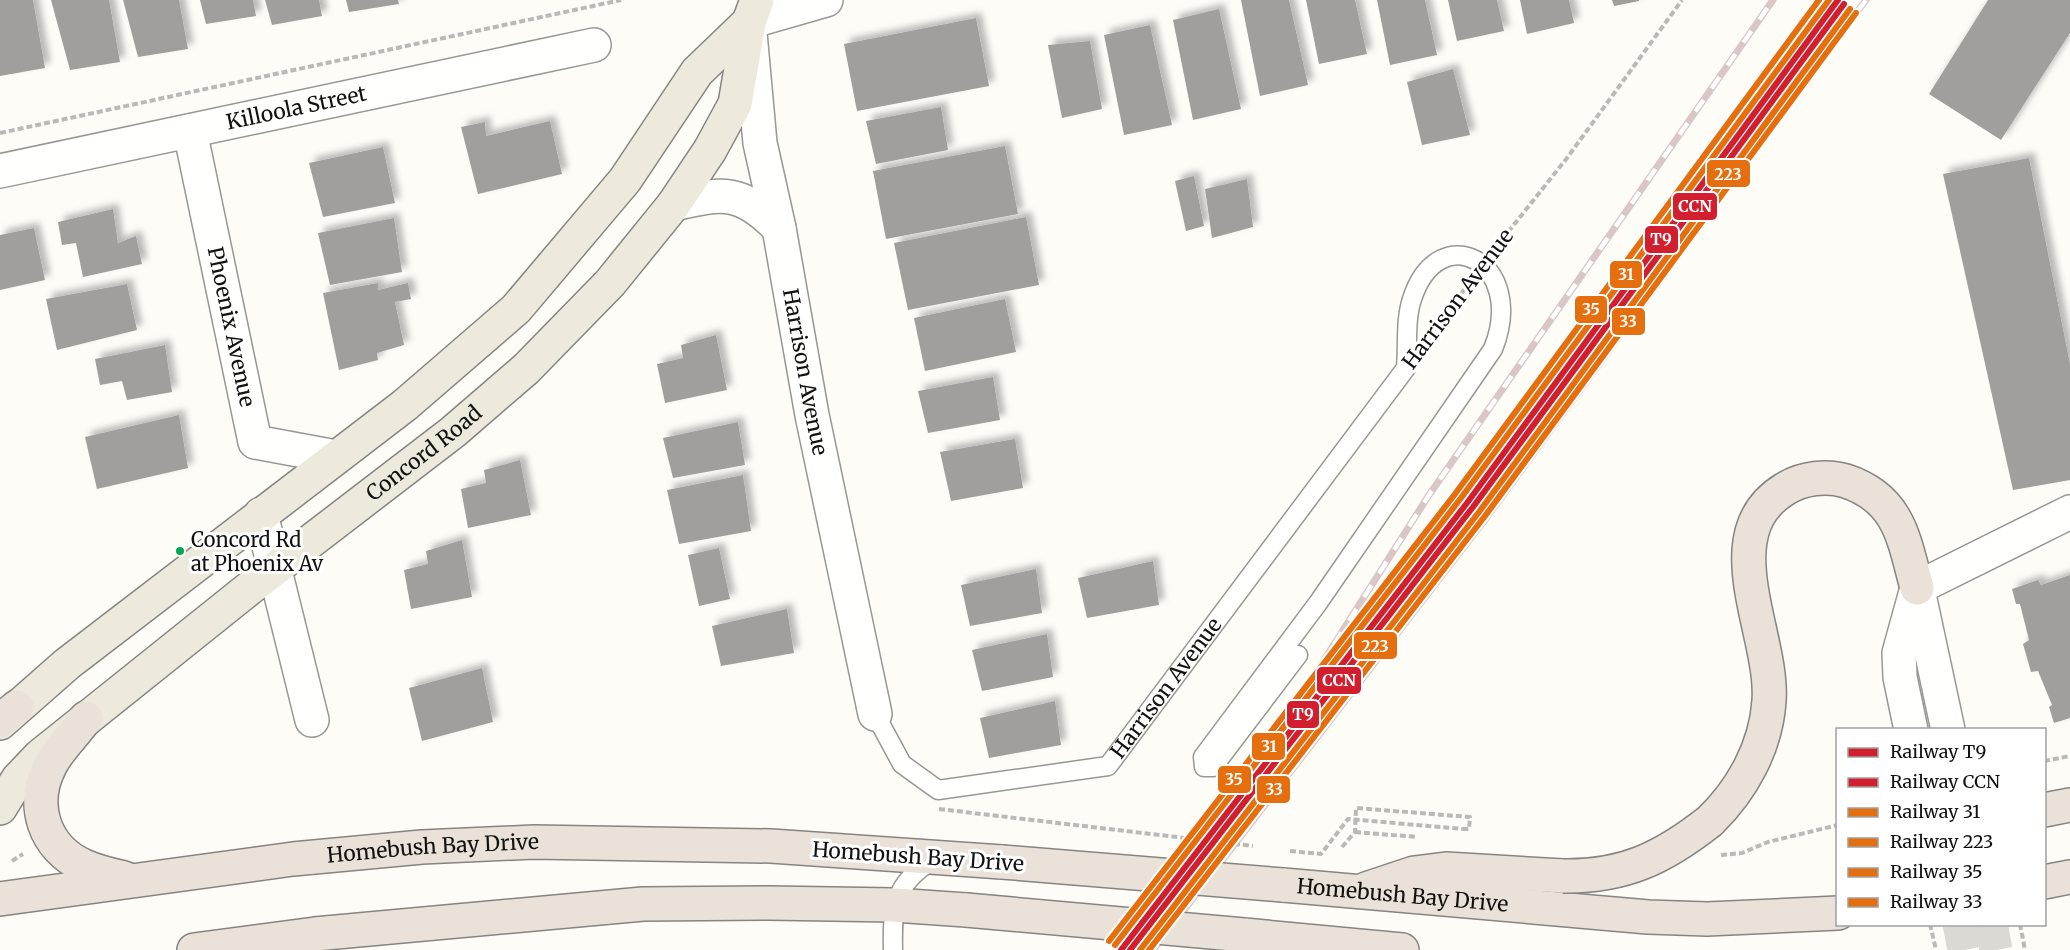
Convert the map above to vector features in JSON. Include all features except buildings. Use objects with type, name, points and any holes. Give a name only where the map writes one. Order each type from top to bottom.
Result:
[{"type":"highway","points":[[1356,893],[1414,873],[1446,868],[1563,876],[1612,872],[1641,864],[1674,848],[1710,821],[1746,775],[1766,723],[1769,702],[1769,664],[1751,587],[1748,556],[1755,522],[1769,502],[1786,488],[1810,479],[1841,480],[1870,492],[1882,501],[1899,523],[1917,588]]},
{"type":"highway","points":[[86,718],[55,757],[44,780],[41,803],[44,828],[58,847],[83,866],[135,880]]},
{"type":"highway","points":[[2046,810],[2070,805]]},
{"type":"highway","name":"Homebush Bay Drive","points":[[0,899],[293,859],[422,847],[534,842],[771,846],[1002,862],[1648,917],[1730,918],[1836,913]]},
{"type":"highway","points":[[2046,882],[2070,877]]},
{"type":"highway","points":[[2046,889],[2070,893]]},
{"type":"highway","points":[[194,950],[315,934],[643,904],[769,903],[894,905],[966,910],[1402,950]]},
{"type":"main road","name":"Concord Road","points":[[0,808],[26,771],[86,718],[275,568],[453,432],[526,369],[610,283],[674,204],[710,150],[735,104],[753,11]]},
{"type":"main road","points":[[6,717],[67,664],[405,405],[516,309],[626,180],[697,72],[753,11]]},
{"type":"street","points":[[753,11],[826,0]]},
{"type":"street","name":"Harrison Avenue","points":[[753,11],[760,143],[779,228],[812,415],[875,714]]},
{"type":"street","name":"Killoola Street","points":[[0,171],[594,45]]},
{"type":"street","name":"Phoenix Avenue","points":[[190,131],[255,442],[336,457]]},
{"type":"street","points":[[674,204],[705,197],[740,199],[758,207],[779,228]]},
{"type":"street","points":[[1911,728],[1900,677],[1899,653],[1917,588],[2070,512]]},
{"type":"street","points":[[261,514],[312,720]]},
{"type":"street","points":[[1917,588],[1948,728]]},
{"type":"lane","points":[[1298,655],[1213,767],[1204,767],[1203,757],[1318,603],[1493,349],[1500,331],[1503,308],[1493,276],[1483,264],[1459,255],[1429,267],[1412,299],[1408,321],[1406,368]]},
{"type":"lane","name":"Harrison Avenue","points":[[875,714],[902,764],[938,790],[1108,766],[1406,368]]},
{"type":"lane","points":[[893,950],[894,905],[907,880],[918,868],[935,858]]},
{"type":"lane","points":[[276,950],[315,934]]},
{"type":"path","points":[[0,133],[621,0]]},
{"type":"path","name":"Harrison Avenue","points":[[1406,368],[1483,264],[1567,158],[1682,0]]},
{"type":"path","points":[[2046,761],[2070,756]]},
{"type":"path","points":[[1287,850],[1322,854],[1348,819],[1463,829],[1469,829],[1470,818],[1356,808],[1355,832],[1342,847]]},
{"type":"path","points":[[939,809],[1263,847]]},
{"type":"path","points":[[1930,926],[1936,950]]},
{"type":"path","points":[[2020,926],[2025,950]]},
{"type":"tunnel","points":[[1959,926],[1964,950]]},
{"type":"tunnel","points":[[1991,926],[1996,950]]},
{"type":"railway","points":[[1319,668],[1429,495],[1773,0]]},
{"type":"railway","points":[[1153,950],[1487,517],[1866,0]]},
{"type":"rail line","name":"35","points":[[1109,941],[1455,494],[1819,0]]},
{"type":"rail line","name":"31","points":[[1115,945],[1461,498],[1829,0]]},
{"type":"rail line","name":"T9","points":[[1121,950],[1467,503],[1838,0]]},
{"type":"rail line","name":"CCN","points":[[1130,950],[1473,507],[1844,4]]},
{"type":"rail line","name":"223","points":[[1140,950],[1479,512],[1850,9]]},
{"type":"rail line","name":"33","points":[[1149,950],[1485,516],[1856,13]]},
{"type":"place","name":"Concord Rd at Phoenix Av","points":[[180,551]]}]
